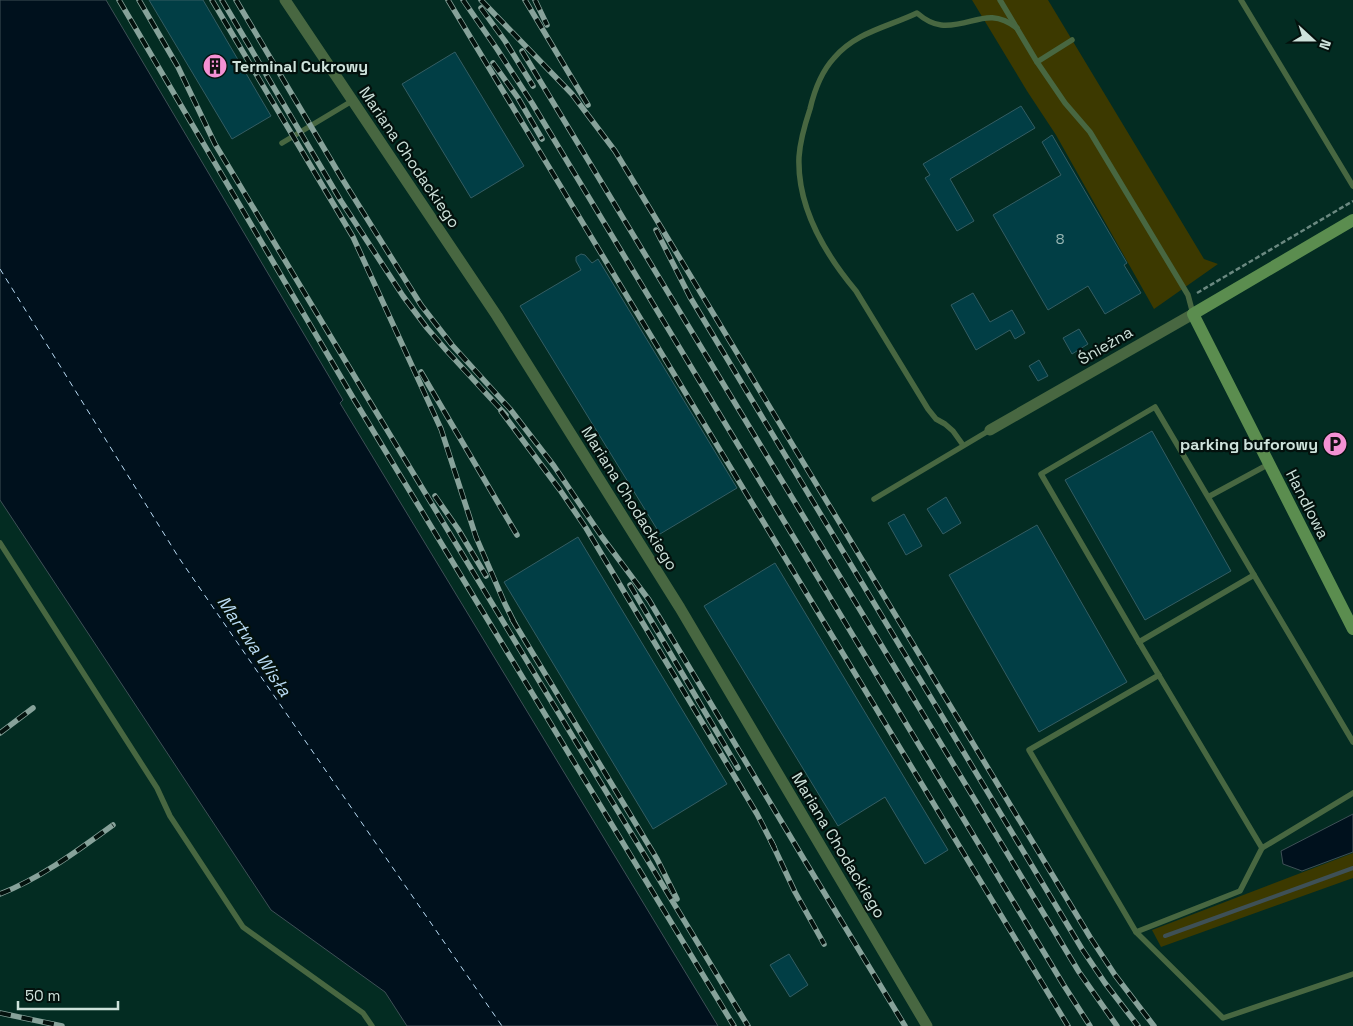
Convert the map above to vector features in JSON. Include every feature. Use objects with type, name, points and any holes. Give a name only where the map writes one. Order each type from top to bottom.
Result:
[{"type":"street","name":"Mariana Chodackiego","points":[[285,0],[497,316],[680,608],[927,1026]]},
{"type":"street","name":"Śnieżna","points":[[990,430],[1353,220]]},
{"type":"street","name":"Handlowa","points":[[1193,314],[1353,628]]},
{"type":"lane","points":[[1000,0],[1037,62],[1066,103],[1090,132],[1189,298],[1193,314]]},
{"type":"lane","points":[[1240,0],[1353,186]]},
{"type":"lane","points":[[963,445],[953,431],[936,419],[928,409],[856,291],[822,245],[802,189],[799,157],[812,99],[821,78],[833,58],[869,32],[917,13],[927,21],[940,25],[952,25],[989,17],[1008,21],[1017,28]]},
{"type":"lane","points":[[1037,62],[1072,40]]},
{"type":"lane","points":[[282,143],[352,101]]},
{"type":"lane","points":[[1262,848],[1041,474],[1155,407],[1353,742]]},
{"type":"lane","name":"Śnieżna","points":[[874,499],[990,430]]},
{"type":"lane","points":[[1208,497],[1269,464]]},
{"type":"lane","points":[[0,543],[157,788],[170,816],[243,927],[363,1013],[372,1026]]},
{"type":"lane","points":[[1139,642],[1254,575]]},
{"type":"lane","points":[[1159,675],[1029,750],[1136,932],[1224,1018],[1353,974]]},
{"type":"lane","points":[[1136,932],[1240,891],[1262,848],[1353,793]]},
{"type":"path","points":[[1189,298],[1353,201]]},
{"type":"shaded area","points":[[972,0],[1048,0],[1204,259],[1218,264],[1154,309],[1056,135]]},
{"type":"shaded area","points":[[1353,853],[1353,878],[1161,947],[1152,930]]},
{"type":"water","name":"Martwa Wisła","points":[[0,0],[106,0],[343,400],[340,403],[718,1026],[407,1026],[385,992],[271,910],[0,500]]},
{"type":"water","points":[[1353,814],[1353,852],[1302,871],[1283,864],[1281,851]]},
{"type":"building","name":"Terminal Cukrowy","points":[[149,0],[203,0],[271,116],[232,139]]},
{"type":"building","points":[[455,52],[524,166],[471,198],[402,84]]},
{"type":"building","points":[[1021,106],[1035,128],[950,179],[974,221],[957,231],[925,178],[930,175],[923,164]]},
{"type":"building","points":[[1052,135],[1127,263],[1124,265],[1141,293],[1105,314],[1088,286],[1048,310],[993,215],[1061,175],[1042,142]]},
{"type":"building","points":[[581,254],[585,255],[592,263],[598,259],[737,488],[660,534],[520,306],[581,270],[576,257]]},
{"type":"building","points":[[973,293],[990,322],[1012,310],[1025,333],[1015,339],[1010,330],[976,350],[951,305]]},
{"type":"building","points":[[1079,329],[1088,344],[1072,354],[1063,338]]},
{"type":"building","points":[[1039,360],[1048,376],[1038,381],[1029,366]]},
{"type":"building","points":[[1152,431],[1231,571],[1145,620],[1065,480]]},
{"type":"building","points":[[946,497],[961,523],[943,534],[927,509]]},
{"type":"building","points":[[904,514],[922,546],[906,555],[888,523]]},
{"type":"building","points":[[1037,525],[1127,682],[1039,732],[949,575]]},
{"type":"building","points":[[578,537],[727,784],[653,829],[504,582]]},
{"type":"building","points":[[775,563],[948,850],[925,864],[885,797],[838,826],[704,606]]},
{"type":"building","points":[[789,954],[808,985],[790,997],[770,965]]},
{"type":"waterway","points":[[1165,936],[1353,868]]},
{"type":"ferry route","points":[[0,269],[179,558],[502,1026]]},
{"type":"railway","points":[[119,0],[352,396],[734,1026]]},
{"type":"railway","points":[[139,0],[178,67],[215,144],[748,1026]]},
{"type":"railway","points":[[212,0],[353,237],[441,429],[476,537],[515,624]]},
{"type":"railway","points":[[222,0],[341,201],[403,296],[446,350],[506,415]]},
{"type":"railway","points":[[236,0],[341,177],[421,305],[452,345],[510,409],[554,466],[602,537],[649,600],[905,1026]]},
{"type":"railway","points":[[448,0],[1068,1026]]},
{"type":"railway","points":[[463,0],[532,103],[1090,1026]]},
{"type":"railway","points":[[481,0],[572,94],[615,151],[1090,937],[1115,975],[1154,1026]]},
{"type":"railway","points":[[525,0],[588,105]]},
{"type":"railway","points":[[535,0],[547,25]]},
{"type":"railway","points":[[481,8],[505,41],[533,86]]},
{"type":"railway","points":[[522,51],[1079,972],[1117,1026]]},
{"type":"railway","points":[[493,63],[518,98],[542,139]]},
{"type":"railway","points":[[656,230],[690,297],[1082,949],[1138,1026]]},
{"type":"railway","points":[[421,372],[517,535]]},
{"type":"railway","points":[[501,411],[586,528],[757,814],[774,847]]},
{"type":"railway","points":[[435,496],[458,529],[486,576]]},
{"type":"railway","points":[[630,585],[738,768]]},
{"type":"railway","points":[[512,619],[657,859],[677,899]]},
{"type":"railway","points":[[0,733],[33,708]]},
{"type":"railway","points":[[0,894],[44,872],[113,825]]},
{"type":"railway","points":[[771,841],[795,892],[824,944]]},
{"type":"railway","points":[[0,1013],[62,1026]]},
{"type":"place","name":"Terminal Cukrowy","points":[[215,66]]},
{"type":"place","name":"parking buforowy","points":[[1335,444]]}]
